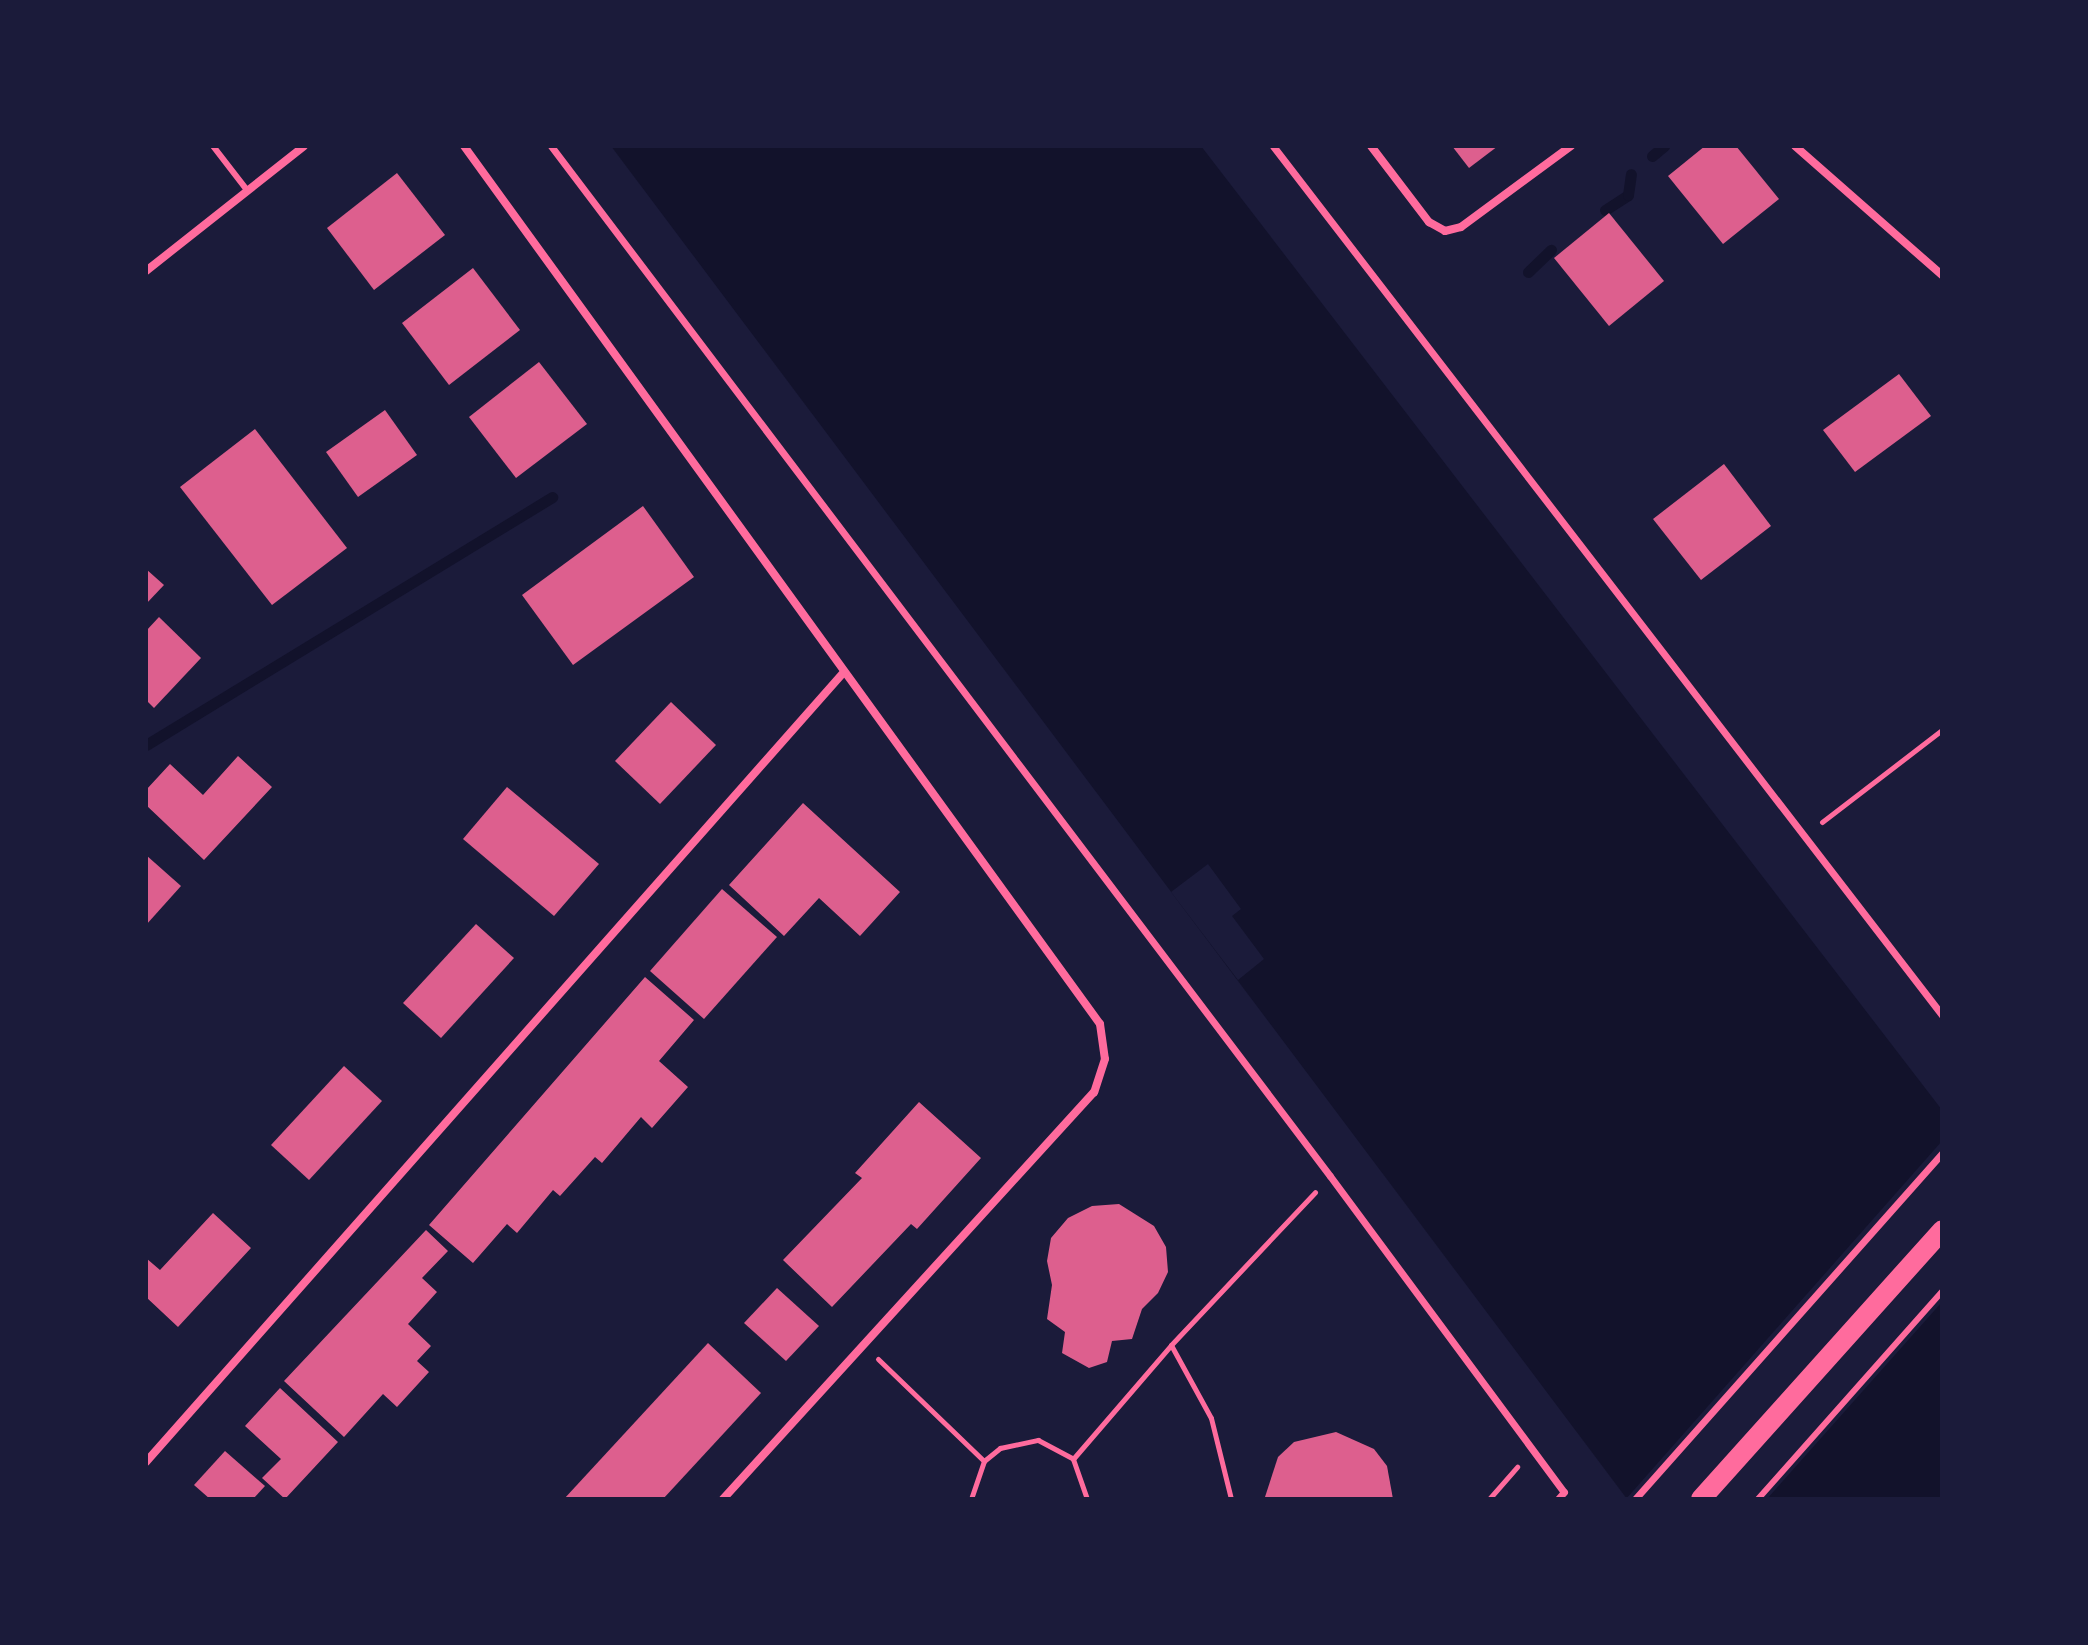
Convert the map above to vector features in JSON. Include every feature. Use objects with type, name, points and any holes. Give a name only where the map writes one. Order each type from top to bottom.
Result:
[{"type":"main road","points":[[1701,1499],[1942,1230]]},
{"type":"street","points":[[146,271],[304,146]]},
{"type":"street","points":[[464,146],[1100,1024],[1105,1059],[1094,1092],[723,1499]]},
{"type":"street","points":[[551,146],[1330,1176],[1531,1452],[1564,1492],[1558,1499]]},
{"type":"street","points":[[1273,146],[1942,1015]]},
{"type":"street","points":[[1371,146],[1429,222],[1445,231],[1461,227],[1571,146]]},
{"type":"street","points":[[1795,146],[1942,275]]},
{"type":"street","points":[[146,1462],[843,673]]},
{"type":"street","points":[[1635,1499],[1942,1153]]},
{"type":"lane","points":[[213,146],[247,190]]},
{"type":"lane","points":[[1758,1499],[1942,1292]]},
{"type":"path","points":[[1804,836],[1942,730]]},
{"type":"path","points":[[1073,1459],[1171,1345],[1330,1176]]},
{"type":"path","points":[[863,1344],[984,1461]]},
{"type":"path","points":[[1171,1345],[1211,1418],[1231,1499]]},
{"type":"path","points":[[971,1499],[984,1461],[1018,1440],[1038,1440],[1073,1459],[1087,1499]]},
{"type":"path","points":[[1489,1499],[1531,1452]]},
{"type":"shaded area","points":[[611,146],[1201,146],[1942,1110],[1942,1499],[1627,1499]]},
{"type":"pier","points":[[1208,864],[1241,909],[1232,916],[1264,959],[1238,980],[1171,892]]},
{"type":"pier","points":[[1942,1141],[1942,1302],[1767,1499],[1626,1499]]},
{"type":"building","points":[[1452,146],[1498,146],[1469,168]]},
{"type":"building","points":[[1705,146],[1736,146],[1779,199],[1723,244],[1668,176]]},
{"type":"building","points":[[397,173],[445,235],[374,290],[327,228]]},
{"type":"building","points":[[1609,213],[1664,281],[1609,326],[1554,258]]},
{"type":"building","points":[[473,268],[520,330],[449,385],[402,323]]},
{"type":"building","points":[[539,362],[587,424],[516,478],[469,417]]},
{"type":"building","points":[[1899,374],[1931,416],[1855,472],[1823,430]]},
{"type":"building","points":[[385,410],[417,455],[358,497],[326,452]]},
{"type":"building","points":[[255,429],[347,548],[272,605],[180,487]]},
{"type":"building","points":[[1724,464],[1771,526],[1701,580],[1653,519]]},
{"type":"building","points":[[643,506],[694,577],[573,665],[522,595]]},
{"type":"building","points":[[146,569],[164,585],[146,604]]},
{"type":"building","points":[[159,617],[201,658],[154,708],[146,700],[146,631]]},
{"type":"building","points":[[671,702],[716,745],[660,804],[615,761]]},
{"type":"building","points":[[238,756],[272,787],[204,860],[146,805],[146,790],[170,764],[203,795]]},
{"type":"building","points":[[507,787],[599,864],[554,916],[463,839]]},
{"type":"building","points":[[803,803],[900,892],[860,936],[819,898],[784,936],[729,885]]},
{"type":"building","points":[[146,855],[181,886],[146,925]]},
{"type":"building","points":[[722,889],[777,937],[704,1019],[650,971]]},
{"type":"building","points":[[476,924],[514,958],[441,1038],[403,1003]]},
{"type":"building","points":[[645,977],[694,1020],[659,1061],[688,1087],[652,1128],[641,1117],[602,1163],[595,1157],[560,1196],[553,1190],[517,1233],[507,1224],[473,1263],[429,1225]]},
{"type":"building","points":[[344,1066],[382,1101],[309,1180],[271,1145]]},
{"type":"building","points":[[919,1102],[981,1158],[917,1229],[911,1224],[832,1307],[783,1260],[862,1178],[855,1173]]},
{"type":"building","points":[[1119,1204],[1154,1226],[1166,1247],[1168,1272],[1158,1293],[1142,1309],[1132,1339],[1112,1341],[1107,1362],[1089,1368],[1062,1353],[1065,1332],[1047,1319],[1052,1285],[1047,1261],[1051,1238],[1068,1218],[1092,1206]]},
{"type":"building","points":[[213,1213],[251,1248],[178,1327],[146,1297],[146,1258],[160,1270]]},
{"type":"building","points":[[426,1230],[448,1251],[422,1278],[437,1292],[408,1324],[431,1346],[417,1361],[429,1372],[397,1407],[383,1394],[344,1437],[284,1381]]},
{"type":"building","points":[[777,1288],[819,1326],[786,1361],[744,1323]]},
{"type":"building","points":[[708,1343],[761,1393],[663,1499],[564,1499]]},
{"type":"building","points":[[280,1388],[338,1442],[285,1499],[262,1478],[281,1459],[245,1426]]},
{"type":"building","points":[[1336,1432],[1374,1449],[1387,1466],[1393,1499],[1265,1497],[1278,1457],[1294,1442]]},
{"type":"building","points":[[225,1451],[265,1486],[253,1499],[210,1499],[194,1485]]},
{"type":"waterway","points":[[1652,156],[1664,146]]},
{"type":"waterway","points":[[1605,210],[1628,195],[1631,174]]},
{"type":"waterway","points":[[1528,272],[1551,250]]},
{"type":"waterway","points":[[146,745],[552,497]]}]
